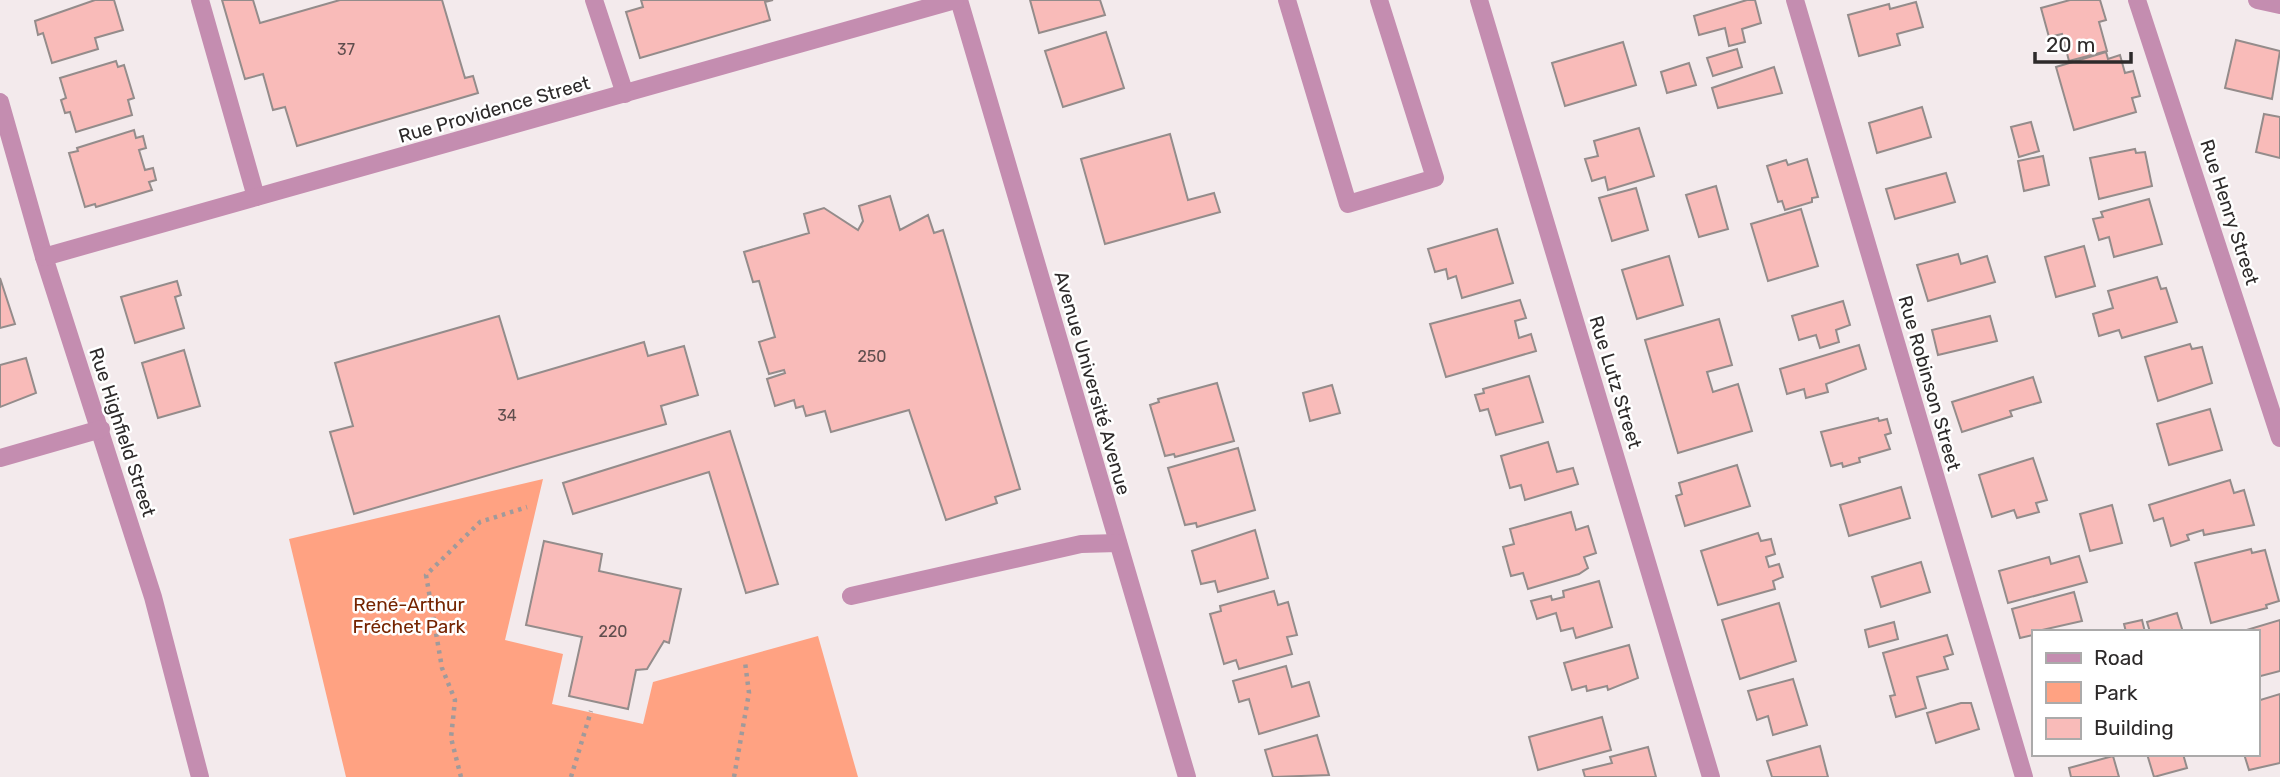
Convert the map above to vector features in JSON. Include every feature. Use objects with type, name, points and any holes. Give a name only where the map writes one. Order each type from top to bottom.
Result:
[{"type":"street","points":[[200,0],[256,197]]},
{"type":"street","points":[[594,0],[625,94]]},
{"type":"street","name":"Rue Providence Street","points":[[44,257],[957,0]]},
{"type":"street","name":"Avenue Université Avenue","points":[[957,0],[1187,777]]},
{"type":"street","points":[[1287,0],[1348,204],[1435,178],[1379,0]]},
{"type":"street","name":"Rue Lutz Street","points":[[1479,0],[1711,777]]},
{"type":"street","name":"Rue Robinson Street","points":[[1795,0],[2024,777]]},
{"type":"street","name":"Rue Henry Street","points":[[2137,0],[2262,374],[2280,438]]},
{"type":"street","points":[[2258,0],[2280,5]]},
{"type":"street","name":"Rue Highfield Street","points":[[0,102],[44,257],[153,597],[200,777]]},
{"type":"street","points":[[2262,374],[2280,379]]},
{"type":"street","points":[[0,458],[101,429]]},
{"type":"street","points":[[851,596],[1081,544],[1118,543]]},
{"type":"path","points":[[461,777],[451,738],[455,701],[442,668],[426,575],[480,522],[527,507]]},
{"type":"path","points":[[734,777],[749,694],[745,662]]},
{"type":"path","points":[[570,777],[592,711]]},
{"type":"green space","name":"René-Arthur Fréchet Park","points":[[543,479],[505,640],[563,654],[552,704],[643,724],[653,682],[818,636],[858,777],[346,777],[289,539]]},
{"type":"building","points":[[95,0],[114,0],[123,30],[95,38],[98,49],[52,63],[43,33],[38,35],[35,21]]},
{"type":"building","points":[[222,0],[253,0],[260,23],[340,0],[442,0],[465,78],[473,76],[478,93],[297,146],[285,107],[273,110],[263,74],[245,79]]},
{"type":"building","points":[[641,0],[773,0],[765,2],[770,20],[640,58],[626,12],[643,7]]},
{"type":"building","points":[[1030,0],[1100,0],[1105,15],[1039,33]]},
{"type":"building","points":[[1755,0],[1761,23],[1742,29],[1745,42],[1729,46],[1725,28],[1699,35],[1694,16]]},
{"type":"building","points":[[2070,0],[2100,0],[2106,20],[2099,22],[2107,51],[2069,61],[2062,34],[2049,37],[2041,8]]},
{"type":"building","points":[[1916,2],[1923,27],[1897,34],[1900,45],[1859,56],[1848,15],[1889,4],[1890,9]]},
{"type":"building","points":[[1106,32],[1124,88],[1063,107],[1045,51]]},
{"type":"building","points":[[2236,40],[2280,51],[2272,99],[2225,88]]},
{"type":"building","points":[[1623,42],[1636,85],[1565,106],[1552,63]]},
{"type":"building","points":[[1737,49],[1742,67],[1713,76],[1707,58]]},
{"type":"building","points":[[2106,52],[2108,59],[2120,55],[2125,73],[2133,71],[2140,96],[2132,98],[2136,112],[2074,130],[2056,67]]},
{"type":"building","points":[[116,61],[118,67],[124,65],[134,98],[128,100],[132,115],[76,132],[70,112],[65,113],[61,100],[66,98],[60,78]]},
{"type":"building","points":[[1689,63],[1696,85],[1667,93],[1661,72]]},
{"type":"building","points":[[1774,67],[1782,93],[1718,108],[1712,88]]},
{"type":"building","points":[[1922,107],[1931,137],[1877,153],[1869,123]]},
{"type":"building","points":[[2264,114],[2280,117],[2280,158],[2256,152]]},
{"type":"building","points":[[2031,122],[2039,151],[2019,157],[2011,127]]},
{"type":"building","points":[[1639,128],[1654,176],[1608,190],[1605,177],[1592,181],[1585,159],[1598,156],[1594,141]]},
{"type":"building","points":[[134,130],[136,138],[143,136],[146,148],[139,150],[145,170],[153,168],[156,180],[149,182],[152,190],[96,207],[95,204],[85,207],[69,153]]},
{"type":"building","points":[[1170,134],[1188,200],[1214,193],[1220,212],[1105,244],[1081,159]]},
{"type":"building","points":[[2135,149],[2136,153],[2145,152],[2152,186],[2099,199],[2090,158]]},
{"type":"building","points":[[2043,156],[2049,185],[2024,191],[2018,161]]},
{"type":"building","points":[[1807,159],[1818,197],[1812,198],[1812,202],[1785,210],[1782,201],[1778,202],[1767,166],[1786,160],[1788,165]]},
{"type":"building","points":[[1946,173],[1955,202],[1895,219],[1886,189]]},
{"type":"building","points":[[1716,186],[1728,229],[1699,237],[1686,195]]},
{"type":"building","points":[[1636,188],[1648,230],[1612,241],[1599,198]]},
{"type":"building","points":[[890,196],[900,230],[928,215],[934,233],[943,230],[1020,489],[995,497],[997,503],[946,520],[909,410],[831,432],[825,411],[806,416],[803,406],[796,408],[794,400],[775,406],[767,379],[785,373],[784,370],[769,374],[759,342],[775,337],[759,281],[753,282],[744,252],[809,233],[804,214],[824,208],[858,230],[863,221],[859,206]]},
{"type":"building","points":[[2149,199],[2162,244],[2114,257],[2109,237],[2099,240],[2093,219],[2103,217],[2101,212]]},
{"type":"building","points":[[1801,209],[1818,266],[1768,281],[1751,224]]},
{"type":"building","points":[[1497,229],[1513,283],[1462,298],[1456,276],[1448,279],[1446,269],[1435,272],[1428,249]]},
{"type":"building","points":[[2084,246],[2095,286],[2056,297],[2045,257]]},
{"type":"building","points":[[1958,254],[1961,264],[1987,256],[1995,282],[1928,301],[1917,265]]},
{"type":"building","points":[[1669,256],[1683,305],[1637,319],[1622,270]]},
{"type":"building","points":[[2157,277],[2161,289],[2166,288],[2177,322],[2122,338],[2119,330],[2099,336],[2093,314],[2113,308],[2108,291]]},
{"type":"building","points":[[0,278],[15,324],[0,328]]},
{"type":"building","points":[[177,281],[181,295],[175,297],[184,328],[135,343],[121,297]]},
{"type":"building","points":[[1520,300],[1526,318],[1515,321],[1519,338],[1531,334],[1536,351],[1446,377],[1430,324]]},
{"type":"building","points":[[1843,301],[1850,325],[1836,330],[1839,342],[1820,348],[1816,335],[1799,340],[1792,316]]},
{"type":"building","points":[[499,316],[518,379],[644,342],[648,356],[684,346],[698,395],[661,406],[666,424],[354,514],[330,432],[353,426],[335,363]]},
{"type":"building","points":[[1990,316],[1997,341],[1938,355],[1932,330]]},
{"type":"building","points":[[1719,319],[1732,365],[1707,372],[1713,392],[1738,384],[1752,431],[1678,453],[1645,340]]},
{"type":"building","points":[[2190,344],[2192,349],[2202,347],[2212,383],[2158,401],[2145,357]]},
{"type":"building","points":[[1859,345],[1866,369],[1826,384],[1828,392],[1806,398],[1804,389],[1787,394],[1780,369]]},
{"type":"building","points":[[184,350],[200,406],[158,418],[142,363]]},
{"type":"building","points":[[26,358],[36,393],[0,407],[0,365]]},
{"type":"building","points":[[1529,376],[1543,422],[1496,435],[1488,409],[1480,411],[1475,395],[1484,393],[1483,389]]},
{"type":"building","points":[[2033,377],[2041,402],[2010,411],[2012,416],[1962,432],[1952,402]]},
{"type":"building","points":[[1217,383],[1234,441],[1175,457],[1174,454],[1165,456],[1150,405],[1159,402],[1158,399]]},
{"type":"building","points":[[1332,385],[1340,413],[1310,421],[1303,393]]},
{"type":"building","points":[[2210,409],[2222,450],[2169,465],[2157,424]]},
{"type":"building","points":[[1878,418],[1879,421],[1887,419],[1891,433],[1885,435],[1890,449],[1859,458],[1860,462],[1843,467],[1842,463],[1831,466],[1821,432]]},
{"type":"building","points":[[730,431],[778,584],[746,593],[709,472],[573,514],[563,483]]},
{"type":"building","points":[[1548,442],[1557,472],[1573,468],[1578,484],[1525,500],[1521,485],[1510,488],[1501,456]]},
{"type":"building","points":[[1238,448],[1255,510],[1197,527],[1196,523],[1185,525],[1168,468]]},
{"type":"building","points":[[2033,458],[2047,500],[2036,503],[2039,512],[2017,518],[2014,510],[1992,517],[1979,475]]},
{"type":"building","points":[[1737,465],[1750,506],[1685,526],[1676,496],[1682,494],[1679,483]]},
{"type":"building","points":[[2230,480],[2234,493],[2244,490],[2254,525],[2204,535],[2203,530],[2187,535],[2189,540],[2171,546],[2163,518],[2154,521],[2149,505]]},
{"type":"building","points":[[1901,487],[1910,518],[1849,536],[1840,505]]},
{"type":"building","points":[[2112,505],[2122,543],[2090,551],[2080,514]]},
{"type":"building","points":[[1571,512],[1576,530],[1588,526],[1596,553],[1584,557],[1588,568],[1579,574],[1528,589],[1523,573],[1511,576],[1503,547],[1514,544],[1510,529]]},
{"type":"building","points":[[1255,530],[1268,578],[1218,592],[1215,581],[1201,584],[1192,551]]},
{"type":"building","points":[[1758,533],[1761,541],[1771,539],[1775,554],[1766,557],[1769,567],[1779,564],[1783,577],[1773,581],[1775,589],[1718,605],[1701,551]]},
{"type":"building","points":[[544,541],[602,554],[599,571],[681,589],[669,643],[664,641],[647,669],[636,670],[628,709],[569,696],[582,637],[526,625]]},
{"type":"building","points":[[2251,549],[2252,553],[2265,550],[2279,601],[2266,605],[2267,608],[2211,623],[2195,563]]},
{"type":"building","points":[[2079,556],[2087,582],[2008,603],[1999,571],[2049,557],[2051,564]]},
{"type":"building","points":[[1921,562],[1930,592],[1881,607],[1872,577]]},
{"type":"building","points":[[1599,581],[1612,627],[1576,638],[1573,628],[1561,631],[1556,613],[1537,619],[1531,601],[1551,596],[1552,600],[1564,597],[1563,591]]},
{"type":"building","points":[[1274,591],[1278,605],[1288,602],[1297,635],[1287,637],[1292,654],[1239,669],[1236,660],[1224,664],[1210,614],[1221,611],[1220,606]]},
{"type":"building","points":[[2074,592],[2082,621],[2032,630],[2032,635],[2020,638],[2012,609]]},
{"type":"building","points":[[1779,603],[1796,661],[1740,679],[1722,620]]},
{"type":"building","points":[[2177,613],[2182,630],[2149,630],[2147,622]]},
{"type":"building","points":[[2142,620],[2144,630],[2126,630],[2124,624]]},
{"type":"building","points":[[2280,620],[2280,671],[2259,676],[2259,630],[2247,630]]},
{"type":"building","points":[[1894,622],[1898,639],[1869,647],[1865,630]]},
{"type":"building","points":[[1947,635],[1953,654],[1944,657],[1948,669],[1917,677],[1926,708],[1896,717],[1890,696],[1895,695],[1883,653]]},
{"type":"building","points":[[1629,645],[1638,678],[1608,690],[1607,686],[1587,691],[1586,686],[1572,690],[1564,663]]},
{"type":"building","points":[[1286,666],[1292,687],[1309,682],[1319,716],[1259,734],[1249,699],[1239,702],[1233,681]]},
{"type":"building","points":[[1793,679],[1807,725],[1773,735],[1768,716],[1757,720],[1748,691]]},
{"type":"building","points":[[2280,694],[2280,763],[2249,770],[2245,756],[2259,756],[2259,700]]},
{"type":"building","points":[[1961,703],[1971,703],[1979,729],[1936,743],[1927,713]]},
{"type":"building","points":[[1602,717],[1611,750],[1538,770],[1529,737]]},
{"type":"building","points":[[1317,735],[1329,775],[1273,777],[1265,750]]},
{"type":"building","points":[[1820,746],[1828,777],[1772,777],[1767,761]]},
{"type":"building","points":[[1648,747],[1656,777],[1585,777],[1583,770],[1612,763],[1610,757]]},
{"type":"building","points":[[2113,756],[2119,777],[2071,777],[2069,768]]},
{"type":"building","points":[[2148,756],[2184,756],[2187,768],[2154,777]]}]
